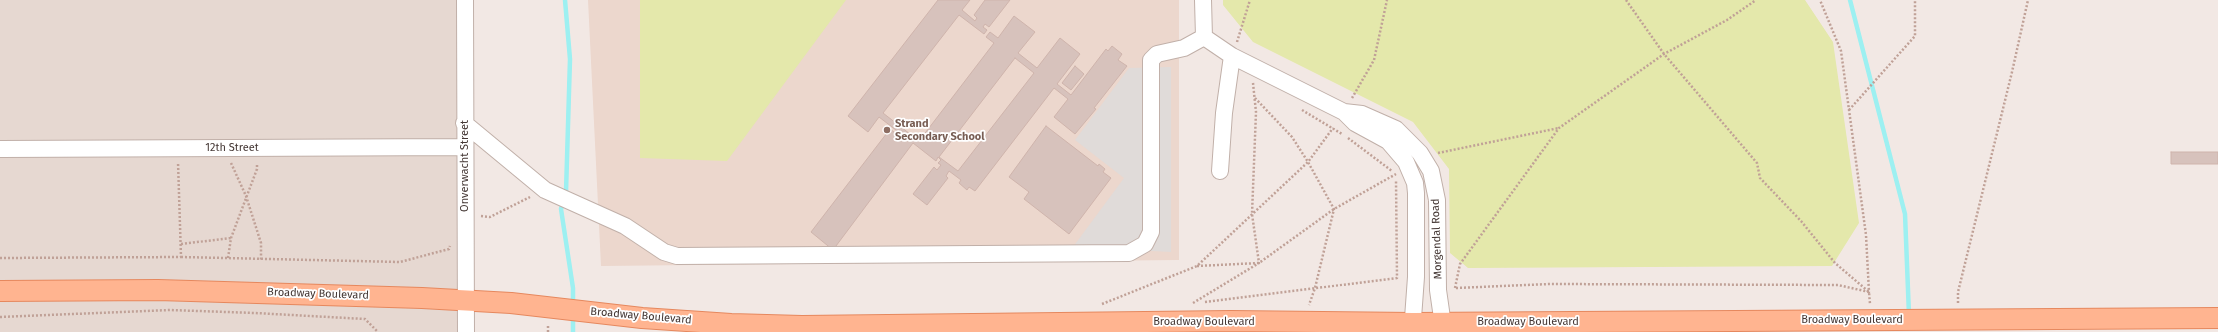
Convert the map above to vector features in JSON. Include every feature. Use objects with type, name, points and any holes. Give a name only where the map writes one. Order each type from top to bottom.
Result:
[{"type":"main road","name":"Broadway Boulevard","points":[[0,291],[180,290],[294,292],[466,300],[584,311],[699,327],[802,326],[918,329],[977,328],[1094,323],[1193,313],[1232,327],[1302,323],[1412,328],[1952,319],[2218,318]]},
{"type":"street","name":"Onverwacht Street","points":[[465,0],[464,147],[466,332]]},
{"type":"street","points":[[464,123],[545,190],[625,226],[664,252],[676,256],[1129,253],[1144,244],[1151,232],[1151,60],[1157,54],[1184,48],[1204,37],[1203,0]]},
{"type":"street","name":"Morgendal Road","points":[[1204,37],[1232,56],[1344,112],[1355,123],[1388,141],[1406,162],[1415,183],[1416,194],[1416,277],[1412,328]]},
{"type":"street","points":[[1220,171],[1224,113],[1232,56]]},
{"type":"street","name":"Morgendal Road","points":[[1344,112],[1362,114],[1396,129],[1420,153],[1430,171],[1437,200],[1438,290],[1443,327]]},
{"type":"street","name":"12th Street","points":[[0,149],[464,147]]},
{"type":"path","points":[[1232,56],[1250,0]]},
{"type":"path","points":[[1197,266],[1308,162],[1333,128],[1374,60],[1387,0]]},
{"type":"path","points":[[1626,0],[1664,54],[1757,162],[1760,178],[1801,221],[1834,263],[1870,292]]},
{"type":"path","points":[[1456,288],[1460,264],[1559,128],[1664,54],[1727,20],[1756,0]]},
{"type":"path","points":[[1820,0],[1841,51],[1866,235],[1873,320]]},
{"type":"path","points":[[1849,110],[1915,36],[1915,0]]},
{"type":"path","points":[[1952,319],[2028,0]]},
{"type":"path","points":[[1230,74],[1260,86]]},
{"type":"path","points":[[1253,83],[1256,112],[1252,214],[1259,263]]},
{"type":"path","points":[[1254,98],[1292,137],[1308,162],[1334,209],[1315,288],[1302,323]]},
{"type":"path","points":[[1300,109],[1333,128],[1396,174]]},
{"type":"path","points":[[1420,153],[1446,153],[1559,128]]},
{"type":"path","points":[[177,148],[181,257]]},
{"type":"path","points":[[217,148],[233,165],[246,196],[261,243],[261,260]]},
{"type":"path","points":[[228,258],[231,238],[257,169],[257,148]]},
{"type":"path","points":[[1193,313],[1334,209],[1396,174],[1406,162]]},
{"type":"path","points":[[1193,313],[1315,288],[1397,278],[1396,174]]},
{"type":"path","points":[[465,215],[490,216],[545,190]]},
{"type":"path","points":[[181,244],[231,238]]},
{"type":"path","points":[[0,258],[181,257],[400,262],[449,249],[452,242]]},
{"type":"path","points":[[1094,323],[1099,305],[1197,266],[1259,263]]},
{"type":"path","points":[[1438,290],[1557,284],[1830,285],[1870,292]]},
{"type":"path","points":[[0,318],[170,310],[255,313],[365,318],[378,332]]},
{"type":"shaded area","points":[[0,0],[467,0],[468,332],[0,332]]},
{"type":"shaded area","name":"Strand Secondary School","points":[[588,0],[1179,0],[1179,260],[601,266]]},
{"type":"shaded area","points":[[1171,67],[1171,252],[1073,247],[1124,178],[1075,140],[1129,68]]},
{"type":"green space","points":[[640,0],[846,0],[727,161],[640,158]]},
{"type":"green space","points":[[1223,0],[1805,0],[1833,42],[1859,223],[1832,266],[1468,268],[1450,253],[1449,169],[1413,122],[1253,42],[1223,5]]},
{"type":"building","points":[[938,0],[970,0],[962,10],[975,21],[977,18],[974,15],[985,0],[1010,0],[989,27],[985,24],[983,27],[987,30],[984,34],[959,15],[883,113],[919,141],[994,43],[986,37],[990,32],[998,38],[1014,16],[1035,32],[1018,53],[1037,68],[1060,38],[1080,54],[1057,84],[1071,95],[1106,49],[1108,51],[1112,46],[1122,54],[1118,60],[1127,66],[1094,108],[1096,109],[1075,134],[1054,117],[1068,99],[1054,88],[975,191],[969,187],[967,190],[959,183],[961,180],[949,171],[946,176],[948,178],[927,205],[913,194],[934,167],[937,170],[941,165],[938,163],[941,160],[938,157],[936,161],[913,143],[833,250],[811,232],[890,129],[903,139],[905,137],[879,117],[868,132],[848,116]],"holes":[[[1015,58],[1034,73],[958,171],[939,157]]]},
{"type":"building","points":[[1075,66],[1084,74],[1071,90],[1062,83]]},
{"type":"building","points":[[1046,126],[1098,166],[1099,164],[1105,169],[1103,172],[1111,178],[1069,234],[1024,199],[1029,192],[1009,177]]},
{"type":"building","points":[[2171,152],[2218,152],[2218,164],[2171,164]]},
{"type":"waterway","points":[[565,0],[570,59],[566,192],[561,209],[573,288],[573,304]]},
{"type":"waterway","points":[[1850,0],[1905,214],[1909,315]]},
{"type":"waterway","points":[[573,316],[573,332]]},
{"type":"place","name":"Strand Secondary School","points":[[887,130]]}]
